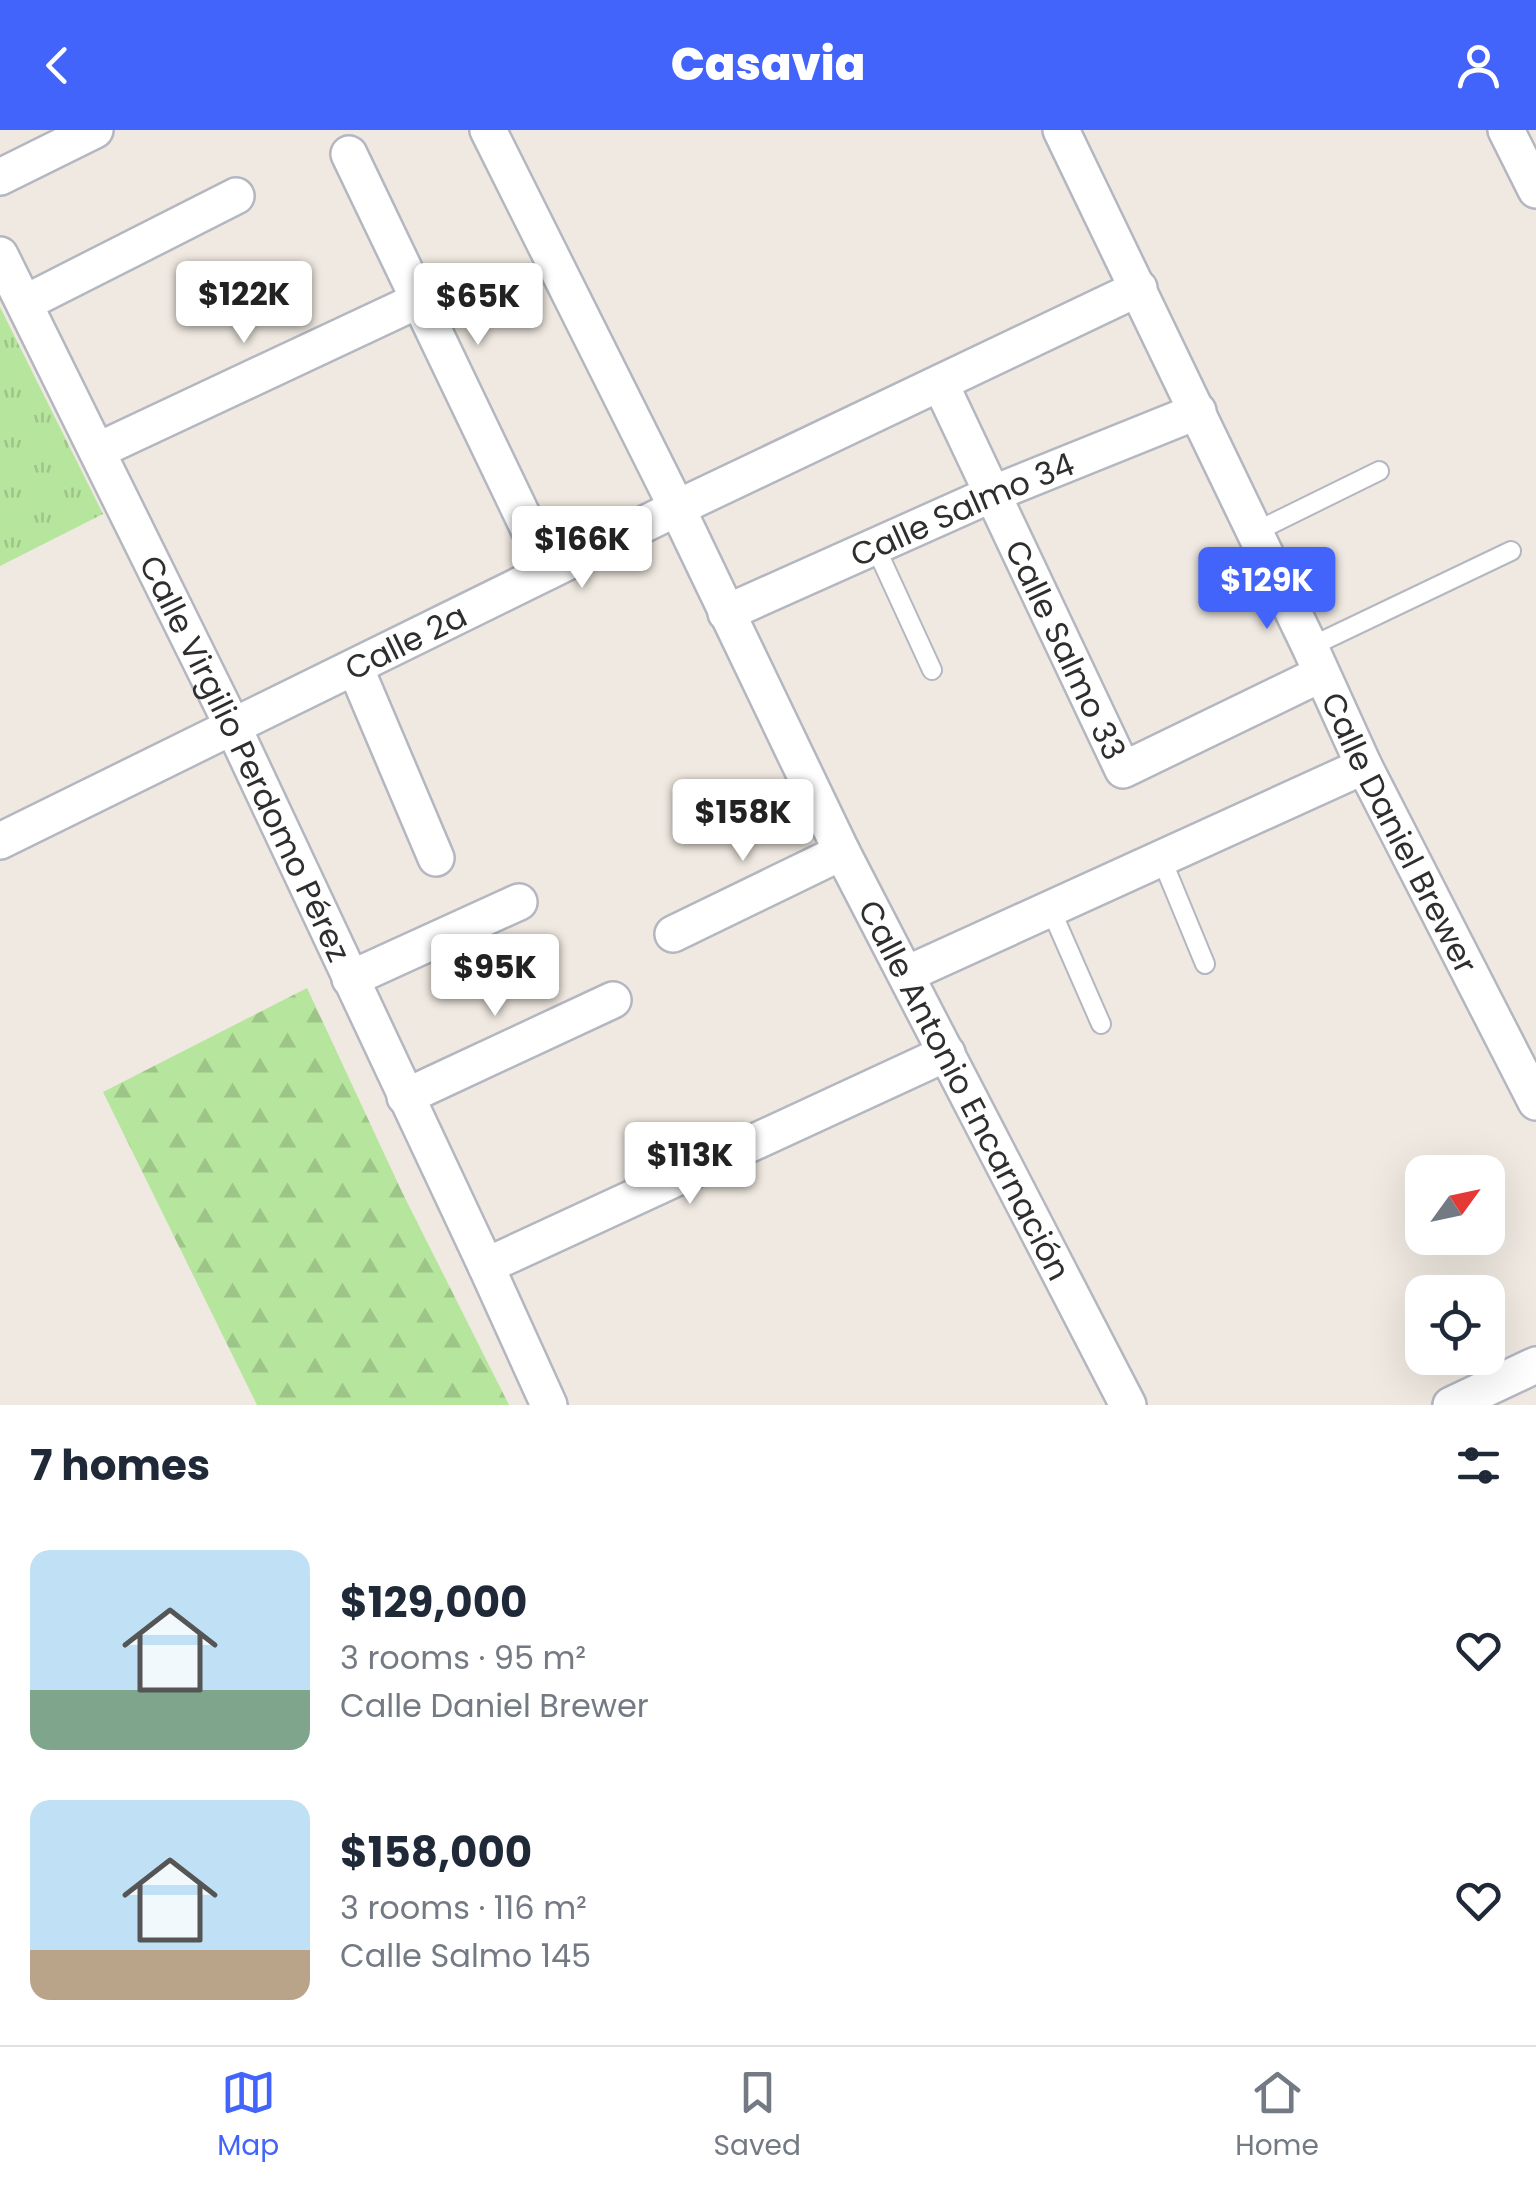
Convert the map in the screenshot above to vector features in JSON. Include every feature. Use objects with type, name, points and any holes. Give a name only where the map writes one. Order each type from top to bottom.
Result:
[{"type":"street","points":[[0,178],[95,130]]},
{"type":"street","name":"Calle Antonio Encarnación","points":[[488,130],[677,508],[842,852],[1128,1405]]},
{"type":"street","name":"Calle Daniel Brewer","points":[[1061,130],[1364,766],[1536,1102]]},
{"type":"street","points":[[1506,130],[1536,190]]},
{"type":"street","points":[[349,154],[549,571]]},
{"type":"street","points":[[24,304],[236,196]]},
{"type":"street","name":"Calle Virgilio Perdomo Pérez","points":[[0,256],[233,726],[549,1405]]},
{"type":"street","name":"Calle 2a","points":[[0,841],[677,508],[1138,288]]},
{"type":"street","points":[[97,451],[419,300]]},
{"type":"street","name":"Calle Salmo 33","points":[[940,382],[1123,770],[1316,660]]},
{"type":"street","name":"Calle Salmo 34","points":[[726,613],[992,494],[1198,411]]},
{"type":"street","points":[[355,666],[436,858]]},
{"type":"street","points":[[907,974],[1364,766]]},
{"type":"street","points":[[673,934],[842,852]]},
{"type":"street","points":[[350,978],[519,902]]},
{"type":"street","points":[[405,1097],[614,1000]]},
{"type":"street","points":[[486,1266],[947,1053]]},
{"type":"street","points":[[1450,1405],[1536,1365]]},
{"type":"lane","points":[[1255,532],[1379,471]]},
{"type":"lane","points":[[876,546],[932,670]]},
{"type":"lane","points":[[1316,660],[1511,551]]},
{"type":"lane","points":[[1162,860],[1205,964]]},
{"type":"lane","points":[[1051,910],[1101,1024]]},
{"type":"green space","points":[[0,307],[103,514],[0,566]]},
{"type":"green space","points":[[307,988],[402,1192],[509,1405],[257,1405],[103,1092]]}]
